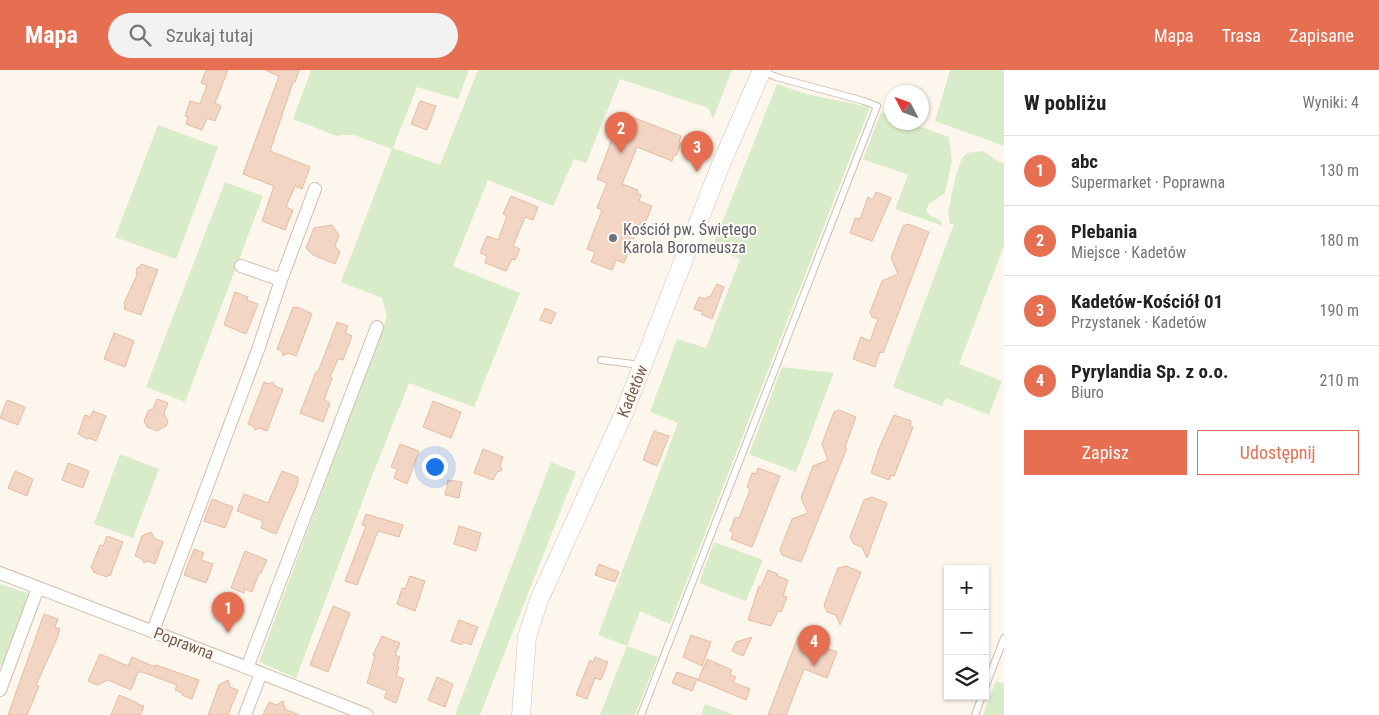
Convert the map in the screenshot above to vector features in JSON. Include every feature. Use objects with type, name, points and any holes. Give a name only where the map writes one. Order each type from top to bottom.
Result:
[{"type":"street","name":"Kadetów","points":[[521,715],[524,661],[531,621],[558,556],[624,413],[719,169],[762,70]]},
{"type":"street","points":[[153,631],[259,347],[281,280],[315,189]]},
{"type":"street","points":[[242,266],[281,280]]},
{"type":"street","points":[[247,668],[377,328]]},
{"type":"street","name":"Poprawna","points":[[0,573],[366,715]]},
{"type":"street","points":[[0,690],[38,588]]},
{"type":"street","points":[[245,715],[261,673]]},
{"type":"lane","points":[[641,715],[877,106],[776,76],[762,70]]},
{"type":"lane","points":[[601,360],[642,365]]},
{"type":"lane","points":[[989,677],[1004,638]]},
{"type":"lane","points":[[975,715],[981,700]]},
{"type":"green space","points":[[311,70],[469,70],[458,99],[417,87],[393,148],[440,165],[478,70],[732,70],[713,119],[708,108],[620,79],[586,163],[574,159],[553,206],[488,180],[453,266],[520,293],[474,407],[409,383],[296,678],[259,662],[387,316],[382,298],[341,282],[392,149],[354,135],[340,135],[339,137],[293,119]]},
{"type":"green space","points":[[950,70],[1004,70],[1004,146],[935,121]]},
{"type":"green space","points":[[777,84],[806,94],[870,107],[670,624],[640,611],[627,646],[598,635],[678,423],[650,412],[677,339],[706,348],[740,259],[712,248]]},
{"type":"green space","points":[[881,112],[884,113],[884,130],[929,130],[949,137],[952,161],[945,193],[929,204],[926,210],[930,216],[940,220],[943,226],[895,209],[908,175],[863,159]]},
{"type":"green space","points":[[158,125],[218,147],[176,259],[115,237]]},
{"type":"green space","points":[[983,151],[999,162],[1004,163],[1004,246],[959,364],[1002,381],[989,415],[946,398],[942,406],[893,387],[954,224],[950,224],[948,212],[956,175],[962,158],[967,153]]},
{"type":"green space","points":[[225,182],[263,196],[185,402],[146,387]]},
{"type":"green space","points":[[782,367],[834,373],[796,472],[749,454]]},
{"type":"green space","points":[[120,454],[159,469],[133,538],[94,524]]},
{"type":"green space","points":[[551,462],[576,472],[480,715],[455,715]]},
{"type":"green space","points":[[714,542],[763,560],[746,601],[699,583]]},
{"type":"green space","points":[[0,584],[30,594],[2,665],[0,665]]},
{"type":"green space","points":[[627,646],[658,657],[635,715],[600,715]]},
{"type":"green space","points":[[996,681],[1004,684],[1004,715],[983,715]]},
{"type":"green space","points":[[705,704],[734,715],[701,715]]},
{"type":"building","points":[[206,70],[228,70],[215,103],[221,106],[215,121],[207,118],[202,130],[186,124],[188,117],[185,116],[190,101],[200,104],[207,85],[201,83]]},
{"type":"building","points":[[265,70],[299,70],[295,82],[293,82],[270,151],[310,167],[302,189],[295,186],[286,207],[293,210],[285,230],[262,221],[274,186],[243,174],[279,76]]},
{"type":"building","points":[[420,101],[436,106],[427,130],[411,124]]},
{"type":"building","points":[[622,113],[681,136],[679,142],[681,143],[672,161],[637,147],[622,184],[638,190],[637,193],[641,195],[639,201],[652,206],[644,226],[639,224],[624,263],[616,260],[612,270],[591,262],[595,252],[587,249],[602,210],[597,208],[607,183],[597,179]]},
{"type":"building","points":[[876,192],[891,198],[872,241],[850,233],[855,218],[860,219],[868,197],[873,200]]},
{"type":"building","points":[[511,196],[538,207],[533,220],[525,217],[513,246],[520,249],[515,260],[512,259],[506,271],[485,263],[487,256],[480,253],[487,236],[498,240],[507,216],[503,214]]},
{"type":"building","points":[[908,224],[929,232],[883,353],[880,352],[875,367],[853,359],[861,337],[870,341],[878,319],[872,317],[870,312],[882,281],[898,274],[891,258],[903,226]]},
{"type":"building","points":[[332,225],[339,235],[335,246],[340,252],[335,264],[313,255],[306,248],[314,228]]},
{"type":"building","points":[[141,264],[158,270],[141,315],[124,309],[124,303],[137,275],[137,268]]},
{"type":"building","points":[[717,284],[724,287],[712,319],[701,314],[703,312],[694,309],[699,297],[707,299],[708,296],[710,297]]},
{"type":"building","points":[[235,292],[248,297],[247,300],[258,304],[246,334],[224,325]]},
{"type":"building","points":[[293,307],[312,314],[296,356],[288,353],[283,356],[282,351],[277,349]]},
{"type":"building","points":[[545,308],[556,313],[551,324],[540,320]]},
{"type":"building","points":[[337,322],[348,326],[345,333],[352,336],[343,360],[338,359],[330,377],[332,378],[324,400],[330,403],[323,422],[300,413]]},
{"type":"building","points":[[114,333],[134,341],[125,367],[104,359]]},
{"type":"building","points":[[264,382],[269,384],[273,382],[275,386],[283,389],[267,431],[259,428],[255,430],[253,426],[248,424]]},
{"type":"building","points":[[157,399],[168,403],[164,413],[168,422],[166,426],[157,431],[147,427],[144,421],[148,411],[153,409]]},
{"type":"building","points":[[7,400],[25,407],[18,425],[0,418]]},
{"type":"building","points":[[433,401],[461,412],[451,438],[423,427]]},
{"type":"building","points":[[839,410],[856,417],[845,447],[847,448],[801,562],[782,555],[780,550],[792,519],[808,513],[801,498],[813,466],[828,460],[822,444],[834,412]]},
{"type":"building","points":[[93,411],[106,416],[96,441],[78,434],[85,415],[90,417]]},
{"type":"building","points":[[894,415],[911,421],[910,426],[913,427],[894,476],[891,475],[889,480],[871,473],[880,446]]},
{"type":"building","points":[[654,431],[669,436],[657,466],[643,460]]},
{"type":"building","points":[[400,444],[419,451],[407,484],[394,478],[397,469],[391,467]]},
{"type":"building","points":[[483,449],[503,457],[500,465],[502,470],[497,472],[493,480],[474,473]]},
{"type":"building","points":[[68,463],[89,471],[83,488],[62,480]]},
{"type":"building","points":[[758,468],[780,476],[752,547],[731,539],[733,533],[730,531],[735,517],[739,518],[748,495],[750,489],[747,487],[752,473],[756,474]]},
{"type":"building","points":[[15,471],[33,479],[27,496],[8,488]]},
{"type":"building","points":[[282,471],[298,477],[298,483],[276,534],[261,528],[263,521],[237,511],[244,494],[268,503]]},
{"type":"building","points":[[448,480],[462,482],[459,498],[445,495]]},
{"type":"building","points":[[872,497],[887,503],[867,558],[862,547],[854,544],[850,537],[864,500]]},
{"type":"building","points":[[212,499],[233,507],[225,528],[204,521]]},
{"type":"building","points":[[366,514],[403,525],[399,537],[378,531],[357,585],[345,581],[366,526],[362,525]]},
{"type":"building","points":[[459,526],[481,533],[476,551],[454,544]]},
{"type":"building","points":[[151,532],[154,538],[163,542],[155,564],[148,561],[144,563],[142,559],[135,556],[142,536]]},
{"type":"building","points":[[107,536],[123,542],[110,576],[108,575],[107,577],[93,572],[94,570],[91,568],[100,545],[103,546]]},
{"type":"building","points":[[194,549],[204,553],[201,560],[213,564],[206,583],[184,575]]},
{"type":"building","points":[[245,551],[267,560],[261,573],[259,573],[252,592],[245,589],[244,593],[231,588]]},
{"type":"building","points":[[599,564],[619,572],[615,582],[595,575]]},
{"type":"building","points":[[846,566],[861,572],[840,625],[836,615],[827,612],[824,605],[838,568]]},
{"type":"building","points":[[768,570],[788,580],[783,596],[787,597],[781,612],[778,611],[771,626],[748,620],[759,586],[761,587]]},
{"type":"building","points":[[410,576],[425,581],[415,611],[397,604],[402,588],[405,589]]},
{"type":"building","points":[[333,606],[350,613],[328,672],[310,665]]},
{"type":"building","points":[[44,614],[58,619],[55,627],[60,629],[56,641],[36,685],[39,686],[27,715],[8,715]]},
{"type":"building","points":[[459,620],[478,627],[471,645],[463,642],[462,645],[451,641]]},
{"type":"building","points":[[691,635],[711,642],[702,666],[683,657]]},
{"type":"building","points":[[382,636],[400,643],[395,655],[400,657],[396,676],[404,679],[396,703],[384,698],[387,691],[367,683],[375,656],[373,655]]},
{"type":"building","points":[[752,637],[743,656],[732,651],[736,642]]},
{"type":"building","points":[[798,637],[837,652],[827,678],[804,669],[786,715],[768,715]]},
{"type":"building","points":[[100,654],[128,666],[132,657],[155,667],[156,665],[199,680],[192,699],[175,690],[177,685],[142,672],[138,672],[131,690],[108,680],[97,685],[88,681]]},
{"type":"building","points":[[595,657],[608,662],[601,680],[595,678],[587,699],[576,695],[590,660],[593,662]]},
{"type":"building","points":[[707,659],[732,670],[730,675],[736,677],[733,682],[750,689],[746,700],[698,680]]},
{"type":"building","points":[[677,672],[697,679],[692,691],[672,683]]},
{"type":"building","points":[[437,677],[453,684],[445,707],[428,700]]},
{"type":"building","points":[[228,680],[230,687],[238,690],[228,715],[208,715],[219,685]]},
{"type":"building","points":[[119,695],[144,706],[140,715],[111,715]]},
{"type":"building","points":[[283,701],[285,709],[299,715],[263,715],[269,702],[276,705]]},
{"type":"place","name":"Plebania","points":[[621,153]]},
{"type":"place","name":"Kadetów-Kościół 01","points":[[697,172]]},
{"type":"place","name":"Kościół pw. Świętego Karola Boromeusza","points":[[613,238]]},
{"type":"place","name":"abc","points":[[228,633]]},
{"type":"place","name":"Pyrylandia Sp. z o.o.","points":[[814,666]]}]
